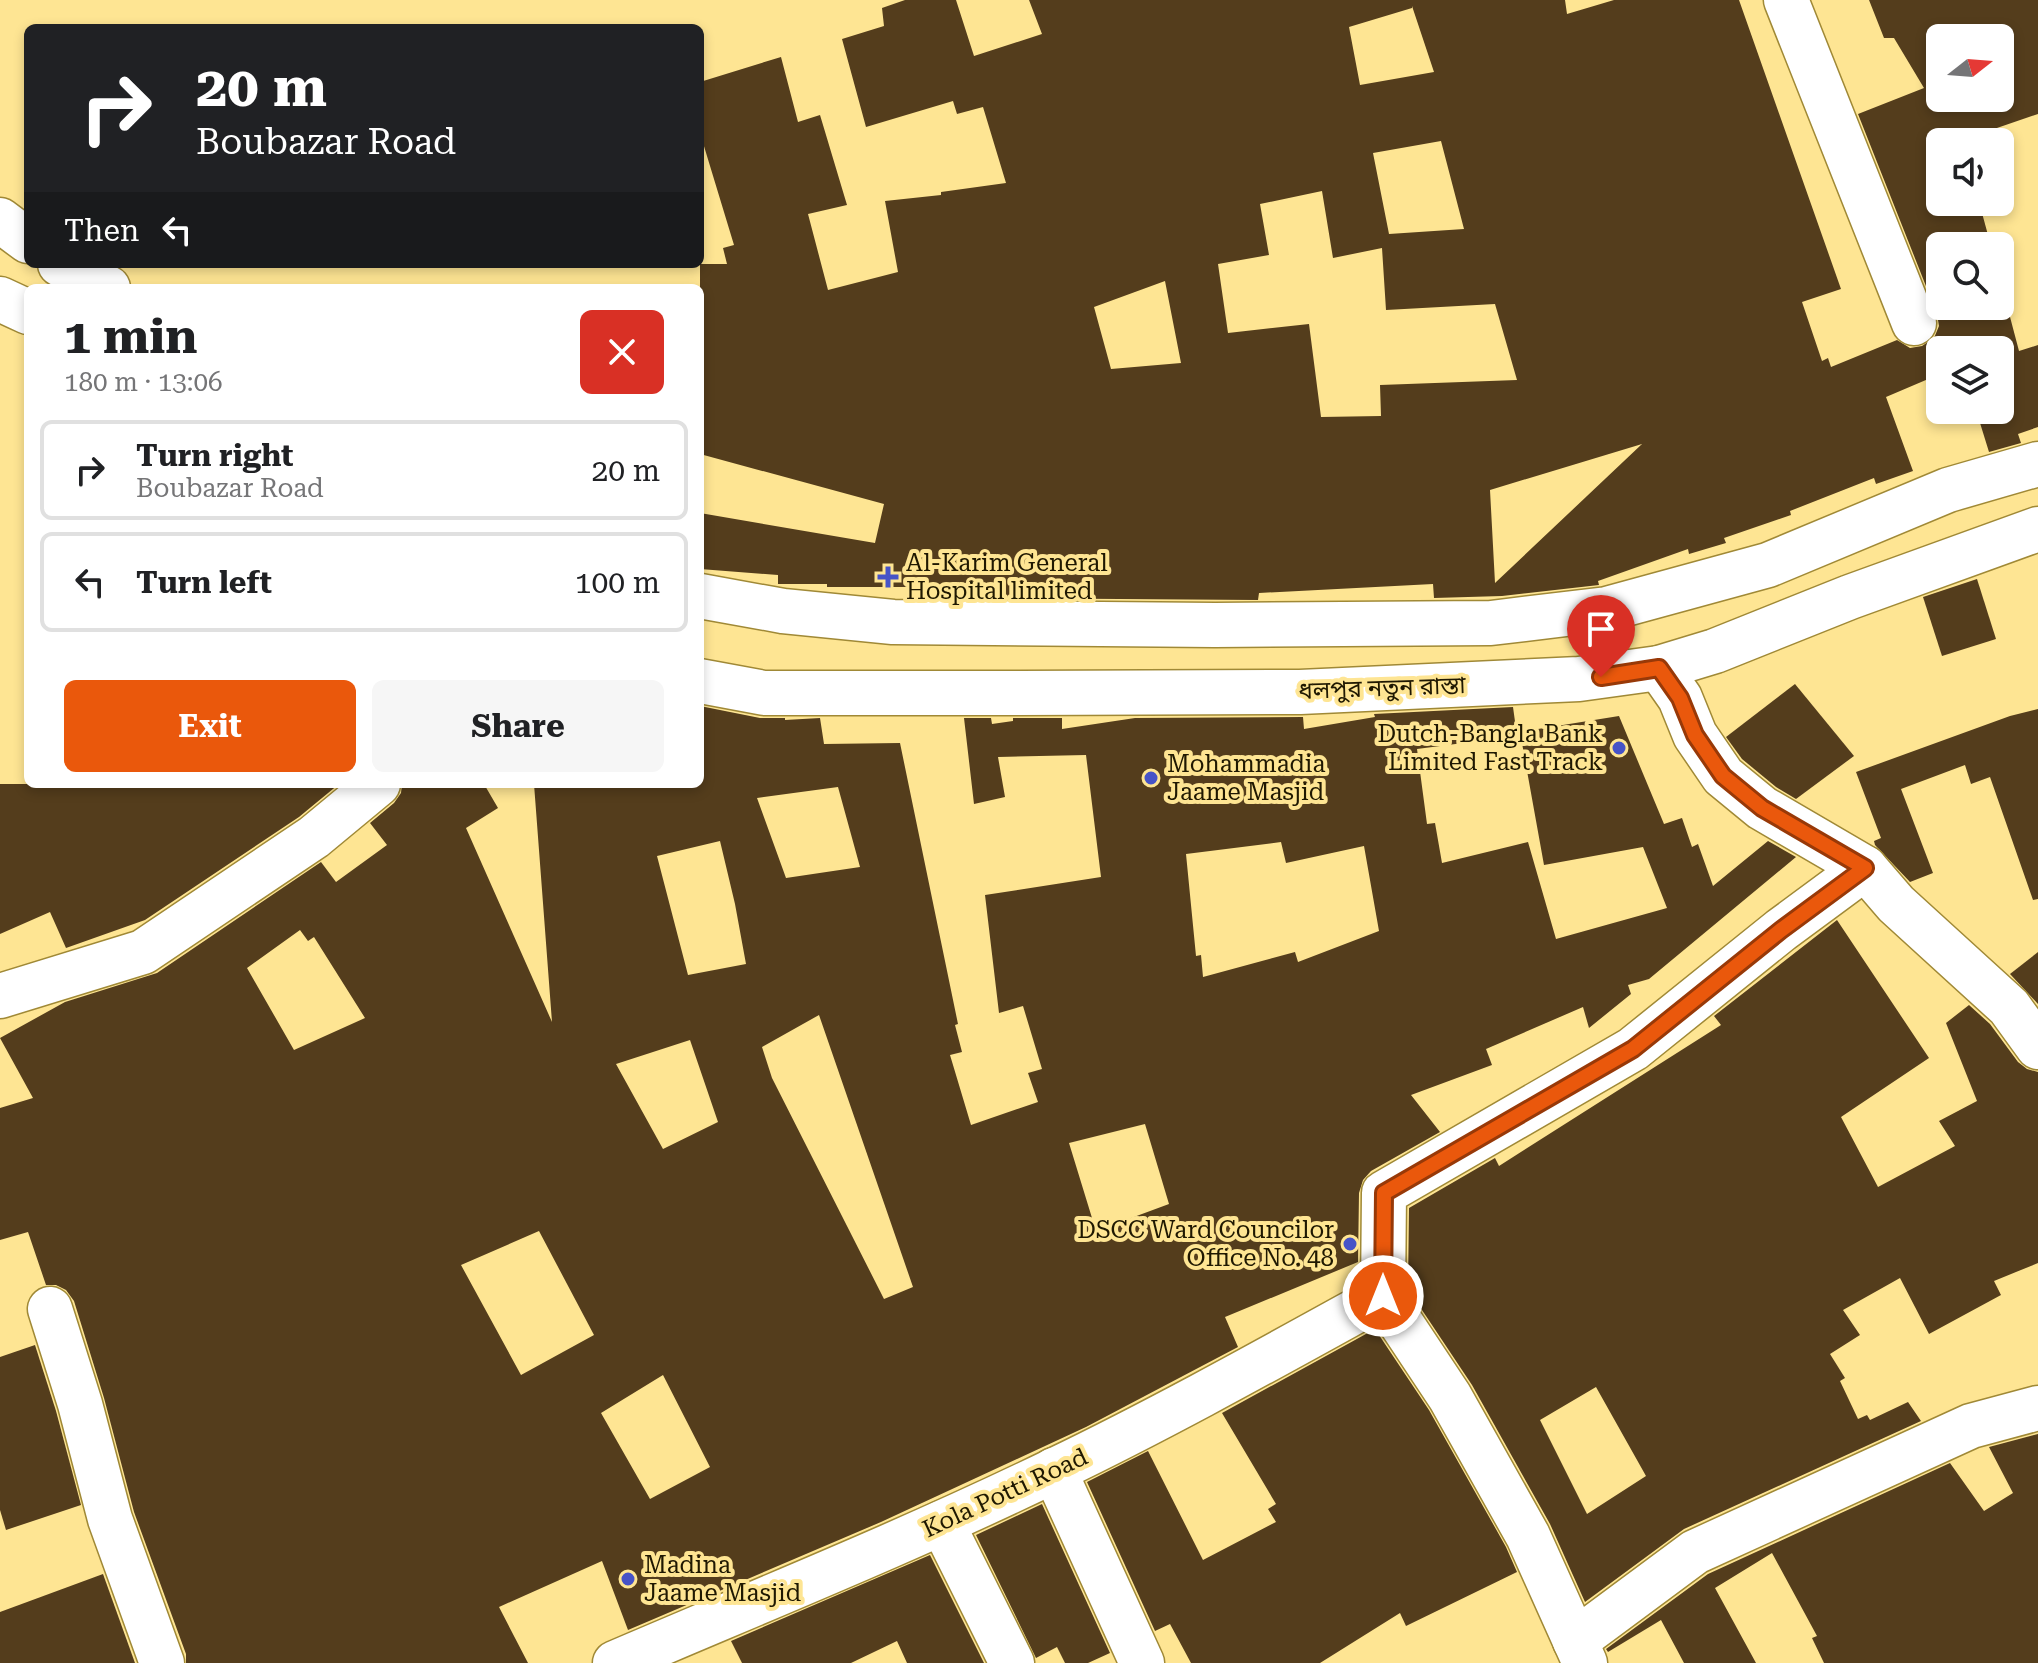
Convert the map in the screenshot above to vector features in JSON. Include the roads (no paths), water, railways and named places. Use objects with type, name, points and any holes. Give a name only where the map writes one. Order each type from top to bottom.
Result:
[{"type":"street","points":[[1786,0],[1914,323]]},
{"type":"street","points":[[0,220],[24,238]]},
{"type":"street","points":[[68,268],[100,284]]},
{"type":"street","points":[[0,299],[24,310]]},
{"type":"street","points":[[704,597],[783,611],[893,622],[1215,625],[1491,623],[1607,609],[1768,565],[1948,490],[2038,464]]},
{"type":"street","name":"ধলপুর নতুন রাস্তা","points":[[704,682],[764,693],[1300,692],[1579,679],[1659,668],[1715,651],[1850,597],[2038,529]]},
{"type":"street","points":[[1659,668],[1680,698],[1695,735],[1723,776],[1762,808],[1865,868],[1896,904],[2009,1007],[2038,1047]]},
{"type":"street","points":[[0,996],[143,952],[314,837],[373,788]]},
{"type":"street","points":[[1865,868],[1781,930],[1633,1049],[1384,1193],[1383,1296],[1450,1397],[1528,1536],[1580,1652],[1695,1552],[1971,1426],[2038,1408]]},
{"type":"street","name":"Kola Potti Road","points":[[615,1663],[942,1523],[1054,1470],[1172,1413],[1383,1296]]},
{"type":"street","points":[[50,1309],[80,1404],[110,1519],[162,1663]]},
{"type":"street","points":[[1054,1470],[1142,1663]]},
{"type":"street","points":[[942,1523],[1012,1663]]},
{"type":"place","name":"Al-Karim General Hospital limited","points":[[888,577]]},
{"type":"place","name":"Dutch-Bangla Bank Limited Fast Track","points":[[1619,748]]},
{"type":"place","name":"Mohammadia Jaame Masjid","points":[[1151,778]]},
{"type":"place","name":"DSCC Ward Councilor Office No. 48","points":[[1350,1244]]},
{"type":"place","name":"Madina Jaame Masjid","points":[[628,1579]]}]
